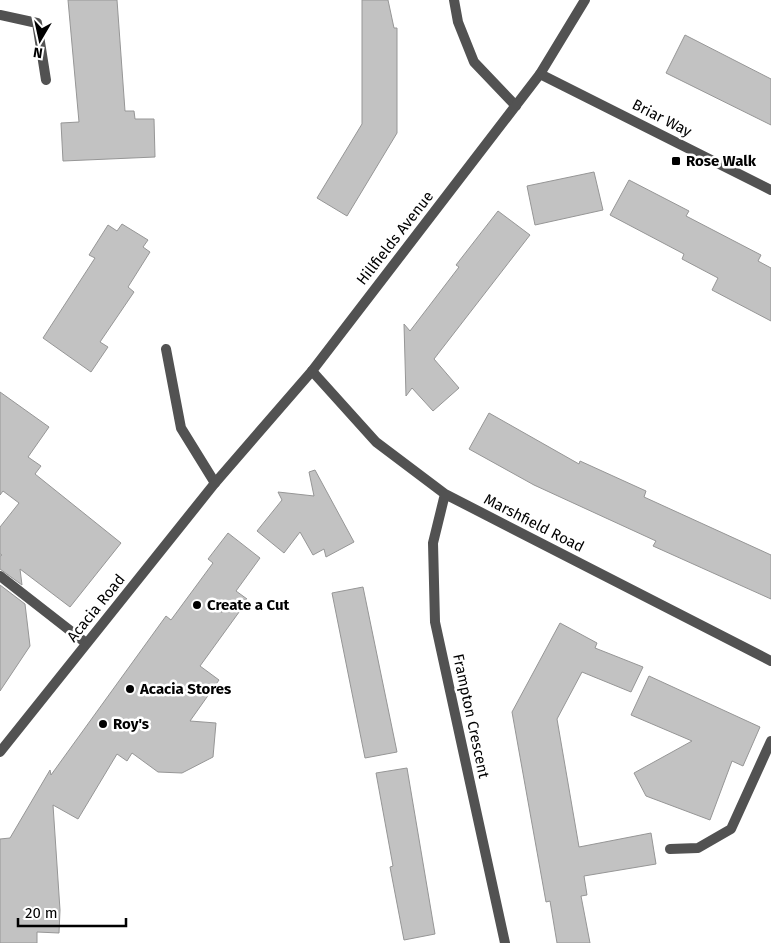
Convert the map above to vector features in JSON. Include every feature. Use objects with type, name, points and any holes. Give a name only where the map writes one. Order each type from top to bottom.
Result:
[{"type":"street","points":[[454,0],[458,22],[474,62],[516,106]]},
{"type":"street","name":"Hillfields Avenue","points":[[215,483],[312,371],[516,106],[540,74],[585,0]]},
{"type":"street","points":[[0,16],[37,22],[46,80]]},
{"type":"street","name":"Briar Way","points":[[540,74],[771,190]]},
{"type":"street","points":[[166,349],[181,428],[215,483]]},
{"type":"street","name":"Marshfield Road","points":[[312,371],[376,442],[445,494],[771,661]]},
{"type":"street","name":"Acacia Road","points":[[0,752],[215,483]]},
{"type":"street","name":"Frampton Crescent","points":[[445,494],[433,543],[435,622],[505,943]]},
{"type":"street","points":[[0,576],[86,643]]},
{"type":"street","points":[[670,849],[698,848],[730,829],[771,741]]},
{"type":"building","points":[[68,0],[117,0],[125,111],[134,111],[135,119],[154,119],[155,157],[63,161],[61,123],[79,122]]},
{"type":"building","points":[[362,0],[388,0],[394,28],[397,28],[397,133],[347,216],[317,198],[362,124]]},
{"type":"building","points":[[685,35],[771,79],[771,125],[666,73]]},
{"type":"building","points":[[594,172],[603,210],[535,225],[527,186]]},
{"type":"building","points":[[629,180],[689,211],[686,216],[761,255],[758,261],[771,268],[771,321],[712,290],[718,278],[682,259],[684,254],[610,215]]},
{"type":"building","points":[[498,211],[530,235],[434,359],[459,388],[433,411],[412,388],[406,396],[404,324],[410,331],[459,267],[456,265]]},
{"type":"building","points":[[122,224],[148,240],[143,247],[150,252],[128,287],[134,292],[100,342],[108,347],[91,372],[43,338],[95,258],[89,255],[108,225],[117,231]]},
{"type":"building","points":[[0,392],[49,427],[28,457],[41,466],[35,474],[121,543],[70,607],[20,569],[22,585],[0,569],[0,556],[2,555],[0,554],[0,527],[19,503],[3,491],[0,495]]},
{"type":"building","points":[[489,413],[579,464],[580,461],[646,491],[644,497],[771,555],[771,599],[653,546],[656,541],[534,485],[469,449]]},
{"type":"building","points":[[315,470],[354,542],[326,557],[324,549],[313,555],[300,532],[284,553],[257,531],[282,500],[278,492],[314,496],[309,472]]},
{"type":"building","points":[[228,533],[260,558],[236,591],[247,599],[221,612],[242,608],[200,666],[219,680],[190,721],[216,723],[213,757],[182,773],[158,772],[132,753],[127,761],[117,754],[78,819],[53,805],[60,910],[59,933],[37,932],[37,943],[0,943],[0,839],[10,838],[50,770],[51,775],[166,616],[171,620],[213,563],[208,559]]},
{"type":"building","points":[[0,585],[25,604],[30,646],[0,691]]},
{"type":"building","points":[[363,587],[397,752],[365,758],[332,593]]},
{"type":"building","points":[[560,623],[597,643],[595,648],[643,667],[631,692],[582,672],[557,719],[579,847],[651,833],[656,864],[584,876],[587,895],[581,896],[590,943],[557,943],[550,901],[546,902],[512,712]]},
{"type":"building","points":[[649,676],[760,727],[743,766],[732,761],[710,820],[646,796],[634,773],[692,741],[631,715]]},
{"type":"building","points":[[407,768],[435,934],[404,940],[390,867],[393,866],[376,773]]},
{"type":"place","name":"Rose Walk","points":[[676,161]]},
{"type":"place","name":"Create a Cut","points":[[197,605]]},
{"type":"place","name":"Acacia Stores","points":[[130,689]]},
{"type":"place","name":"Roy's","points":[[103,724]]}]
